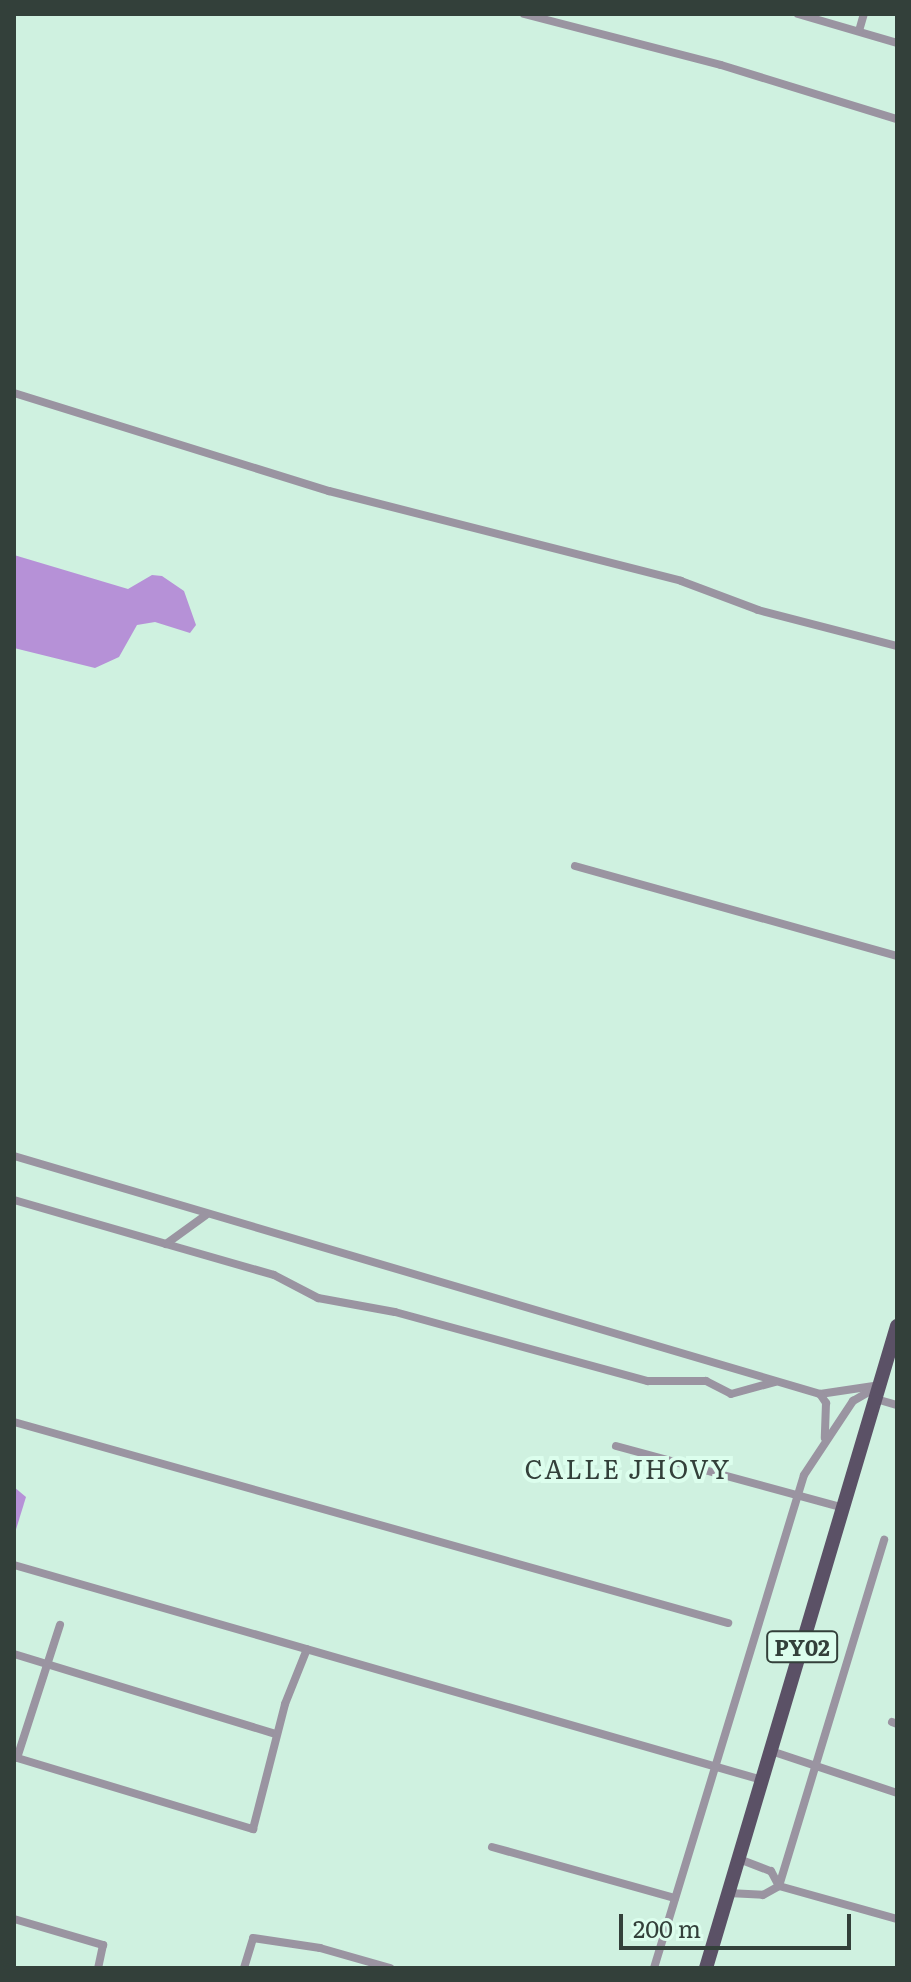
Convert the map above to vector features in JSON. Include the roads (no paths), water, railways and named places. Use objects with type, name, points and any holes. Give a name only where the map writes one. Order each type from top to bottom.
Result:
[{"type":"main road","name":"PY02","points":[[706,1968],[897,1326]]},
{"type":"street","points":[[524,14],[721,65],[897,119]]},
{"type":"street","points":[[798,14],[897,43]]},
{"type":"street","points":[[859,31],[864,14]]},
{"type":"street","points":[[14,393],[329,491],[681,581],[758,610],[897,646]]},
{"type":"street","points":[[575,866],[897,956]]},
{"type":"street","points":[[14,1156],[776,1382],[820,1394],[878,1392],[897,1405]]},
{"type":"street","points":[[14,1200],[274,1275],[318,1298],[395,1312],[648,1381],[706,1381],[731,1394],[776,1382]]},
{"type":"street","points":[[166,1244],[206,1215]]},
{"type":"street","points":[[654,1968],[797,1496],[825,1439],[853,1401],[878,1392]]},
{"type":"street","points":[[820,1394],[826,1403],[825,1439]]},
{"type":"street","points":[[14,1422],[728,1623]]},
{"type":"street","points":[[616,1446],[844,1508]]},
{"type":"street","points":[[779,1886],[812,1765],[837,1700],[884,1540]]},
{"type":"street","points":[[14,1565],[762,1780]]},
{"type":"street","points":[[60,1625],[15,1758],[253,1829],[276,1734],[307,1649]]},
{"type":"street","points":[[14,1654],[276,1734]]},
{"type":"street","points":[[771,1751],[897,1793]]},
{"type":"street","points":[[492,1847],[675,1898]]},
{"type":"street","points":[[739,1859],[771,1871],[779,1886]]},
{"type":"street","points":[[728,1893],[763,1895],[779,1886],[897,1919]]},
{"type":"street","points":[[14,1919],[103,1945],[98,1968]]},
{"type":"street","points":[[244,1968],[253,1938],[320,1948],[390,1968]]},
{"type":"district","name":"CALLE JHOVY","points":[[628,1468]]}]
